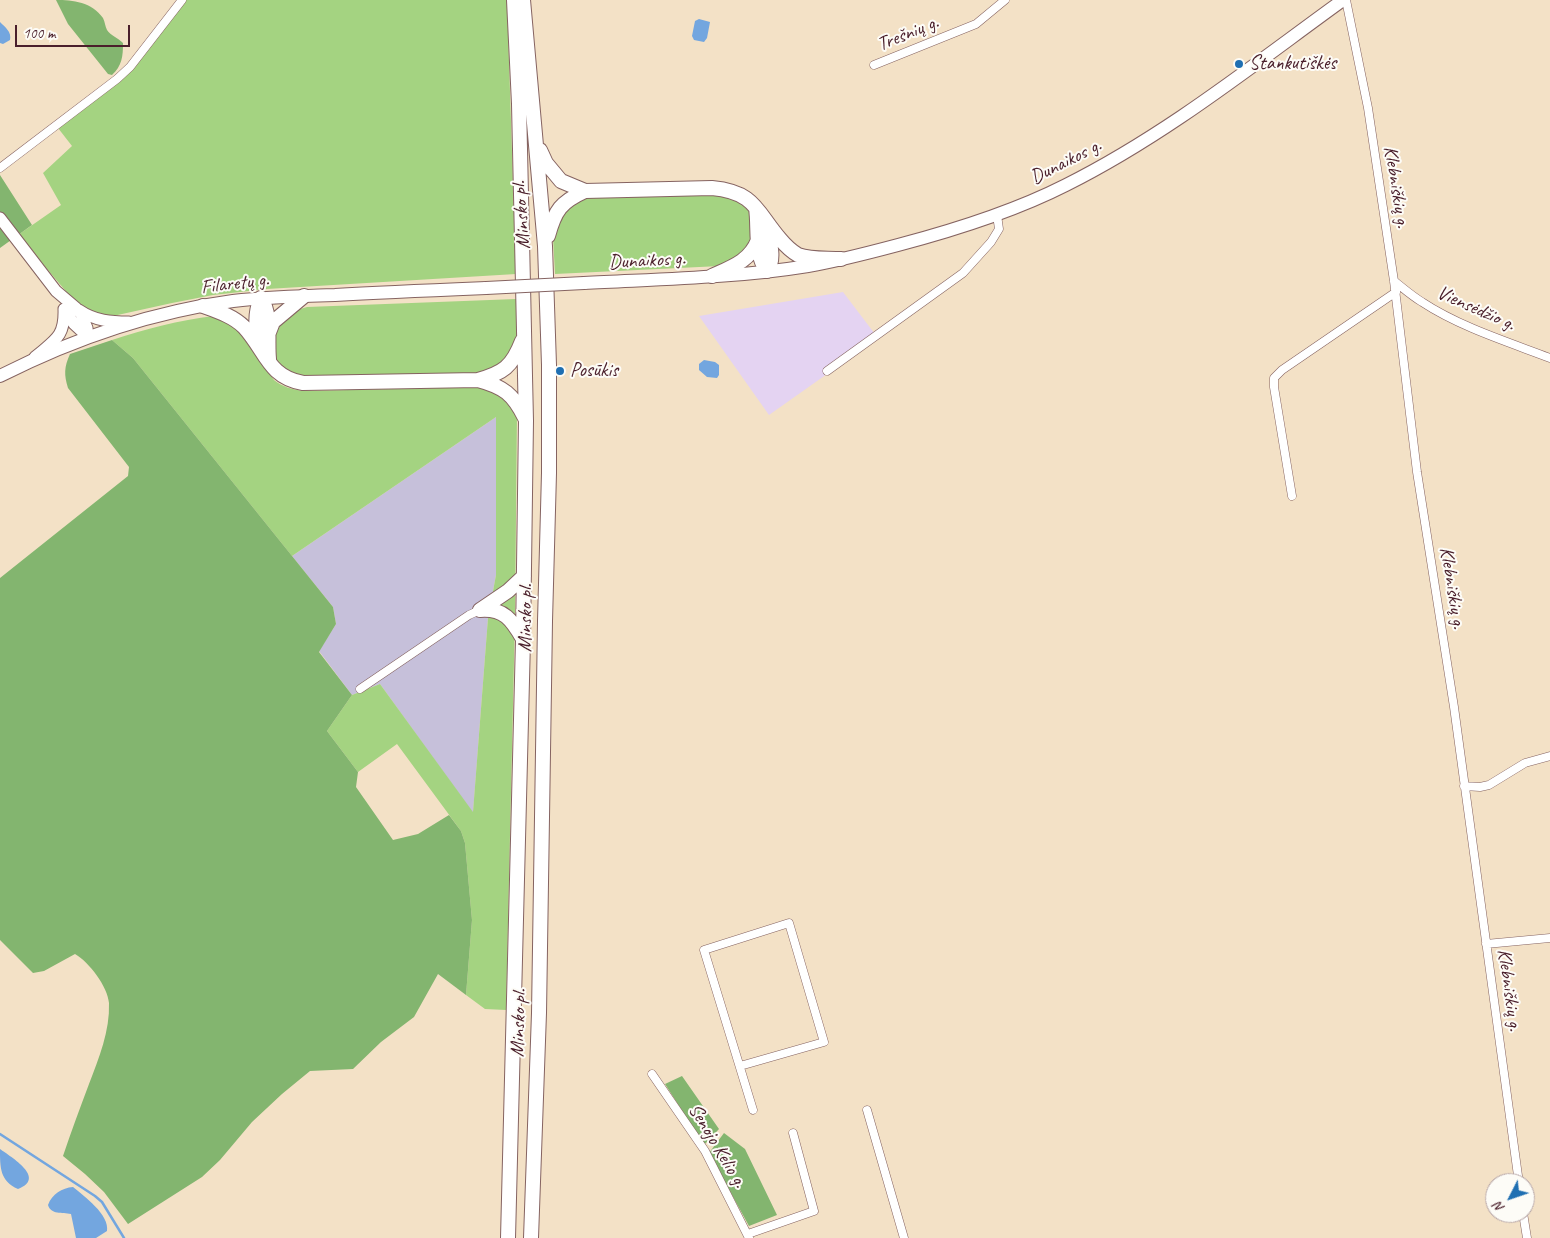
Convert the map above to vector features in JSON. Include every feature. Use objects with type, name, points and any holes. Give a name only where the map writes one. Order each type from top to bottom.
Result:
[{"type":"highway","name":"Minsko pl.","points":[[508,1238],[523,640],[526,421],[519,104],[514,0]]},
{"type":"highway","name":"Minsko pl.","points":[[523,0],[545,246],[550,365],[540,1013],[531,1238]]},
{"type":"highway","points":[[537,145],[546,163],[561,181],[585,191],[723,189],[740,194],[760,212],[787,247],[796,254],[806,257],[841,259]]},
{"type":"highway","points":[[545,246],[552,220],[557,211],[567,200],[585,191]]},
{"type":"highway","points":[[760,212],[758,239],[760,260],[767,271]]},
{"type":"highway","points":[[760,212],[772,255],[767,271]]},
{"type":"highway","points":[[712,276],[748,256],[754,250],[758,239]]},
{"type":"highway","points":[[268,335],[273,322],[304,296]]},
{"type":"highway","points":[[261,298],[266,306],[269,362]]},
{"type":"highway","points":[[261,298],[256,316],[256,327],[261,348]]},
{"type":"highway","points":[[203,306],[238,322],[261,348],[279,375],[294,382],[303,383],[478,380],[497,374],[509,366],[515,359],[525,334]]},
{"type":"highway","points":[[478,380],[508,392],[514,398],[526,421]]},
{"type":"highway","points":[[480,610],[508,591],[524,576]]},
{"type":"highway","points":[[480,610],[497,611],[510,619],[523,640]]},
{"type":"main road","name":"Dunaikos g.","points":[[486,288],[712,276],[767,271],[841,259],[928,237],[997,215],[1065,186],[1134,148],[1171,124],[1344,0]]},
{"type":"main road","points":[[0,218],[56,291],[76,308],[91,317],[107,322],[133,322]]},
{"type":"main road","name":"Filaretų g.","points":[[0,376],[88,337],[133,322],[203,306],[261,298],[486,288]]},
{"type":"main road","points":[[56,291],[74,324],[88,337]]},
{"type":"main road","points":[[33,360],[62,331],[64,308]]},
{"type":"main road","points":[[76,308],[85,321],[88,337]]},
{"type":"street","points":[[0,168],[117,79],[130,67],[182,0]]},
{"type":"street","name":"Trešnių g.","points":[[874,65],[976,24],[1005,0]]},
{"type":"street","name":"Klebniškių g.","points":[[1344,0],[1368,108],[1396,292],[1417,472],[1454,707],[1518,1173]]},
{"type":"street","points":[[827,371],[963,273],[991,242],[999,229],[997,215]]},
{"type":"street","name":"Viensėdžio g.","points":[[1394,281],[1421,302],[1440,313],[1498,339],[1550,358]]},
{"type":"street","points":[[1292,496],[1274,378],[1282,370],[1396,292]]},
{"type":"street","points":[[360,689],[480,610]]},
{"type":"street","points":[[1464,786],[1480,787],[1489,785],[1525,763],[1550,756]]},
{"type":"street","points":[[740,1066],[824,1042],[788,923],[704,950],[753,1110]]},
{"type":"street","points":[[1486,944],[1550,938]]},
{"type":"street","name":"Senojo Kelio g.","points":[[652,1074],[705,1151],[748,1236]]},
{"type":"street","points":[[867,1110],[904,1238]]},
{"type":"street","points":[[748,1236],[814,1211],[793,1133]]},
{"type":"street","points":[[1525,1223],[1527,1238]]},
{"type":"shaded area","points":[[843,292],[878,338],[769,415],[699,316]]},
{"type":"shaded area","points":[[496,417],[496,575],[488,618],[473,813],[380,684],[352,695],[319,651],[336,624],[333,607],[292,556]]},
{"type":"green space","points":[[56,0],[75,1],[93,8],[103,18],[108,32],[123,43],[121,60],[118,68],[112,75],[108,74],[68,24]]},
{"type":"green space","points":[[186,0],[507,0],[516,274],[267,289],[213,295],[113,316],[100,316],[80,306],[18,235],[61,205],[43,173],[72,146],[58,128],[115,84]]},
{"type":"green space","points":[[0,175],[32,225],[0,248]]},
{"type":"green space","points":[[711,195],[738,201],[749,209],[753,215],[753,234],[748,253],[720,266],[555,274],[553,237],[561,211],[586,197]]},
{"type":"green space","points":[[516,299],[518,338],[511,358],[483,374],[301,377],[282,368],[272,355],[273,330],[297,310],[307,307]]},
{"type":"green space","points":[[214,316],[236,326],[274,380],[287,387],[303,391],[484,387],[502,393],[517,415],[515,617],[506,1010],[485,1009],[466,995],[472,920],[465,843],[461,831],[397,744],[358,772],[327,731],[352,695],[380,684],[473,812],[488,618],[496,575],[496,417],[292,556],[133,358],[112,340],[162,325]]},
{"type":"green space","points":[[112,340],[133,358],[333,607],[336,624],[319,652],[352,695],[327,731],[358,772],[356,787],[393,840],[418,834],[449,815],[461,831],[465,843],[472,920],[466,995],[438,974],[414,1017],[381,1042],[353,1069],[310,1071],[252,1122],[220,1160],[202,1177],[128,1224],[104,1192],[63,1156],[106,1034],[109,1003],[105,990],[92,969],[75,954],[44,971],[33,973],[0,940],[0,578],[128,476],[129,467],[68,388],[65,375],[70,354]]},
{"type":"green space","points":[[682,1076],[719,1129],[704,1145],[665,1084]]},
{"type":"green space","points":[[724,1133],[745,1149],[777,1215],[749,1226],[709,1153]]},
{"type":"water","points":[[699,19],[710,22],[707,38],[704,42],[694,40],[692,36],[695,21]]},
{"type":"water","points":[[0,22],[10,35],[10,40],[3,44],[0,43]]},
{"type":"water","points":[[704,360],[715,362],[719,365],[719,375],[717,378],[707,377],[699,370],[699,364]]},
{"type":"water","points":[[0,1149],[18,1162],[28,1174],[29,1179],[26,1184],[18,1189],[4,1178],[0,1162]]},
{"type":"water","points":[[73,1187],[95,1206],[107,1225],[107,1231],[96,1238],[76,1238],[71,1214],[54,1212],[49,1208],[48,1205],[58,1192]]},
{"type":"waterway","points":[[0,1134],[95,1196],[102,1202],[124,1238]]},
{"type":"place","name":"Stankutiškės","points":[[1239,64]]},
{"type":"place","name":"Posūkis","points":[[560,371]]}]
